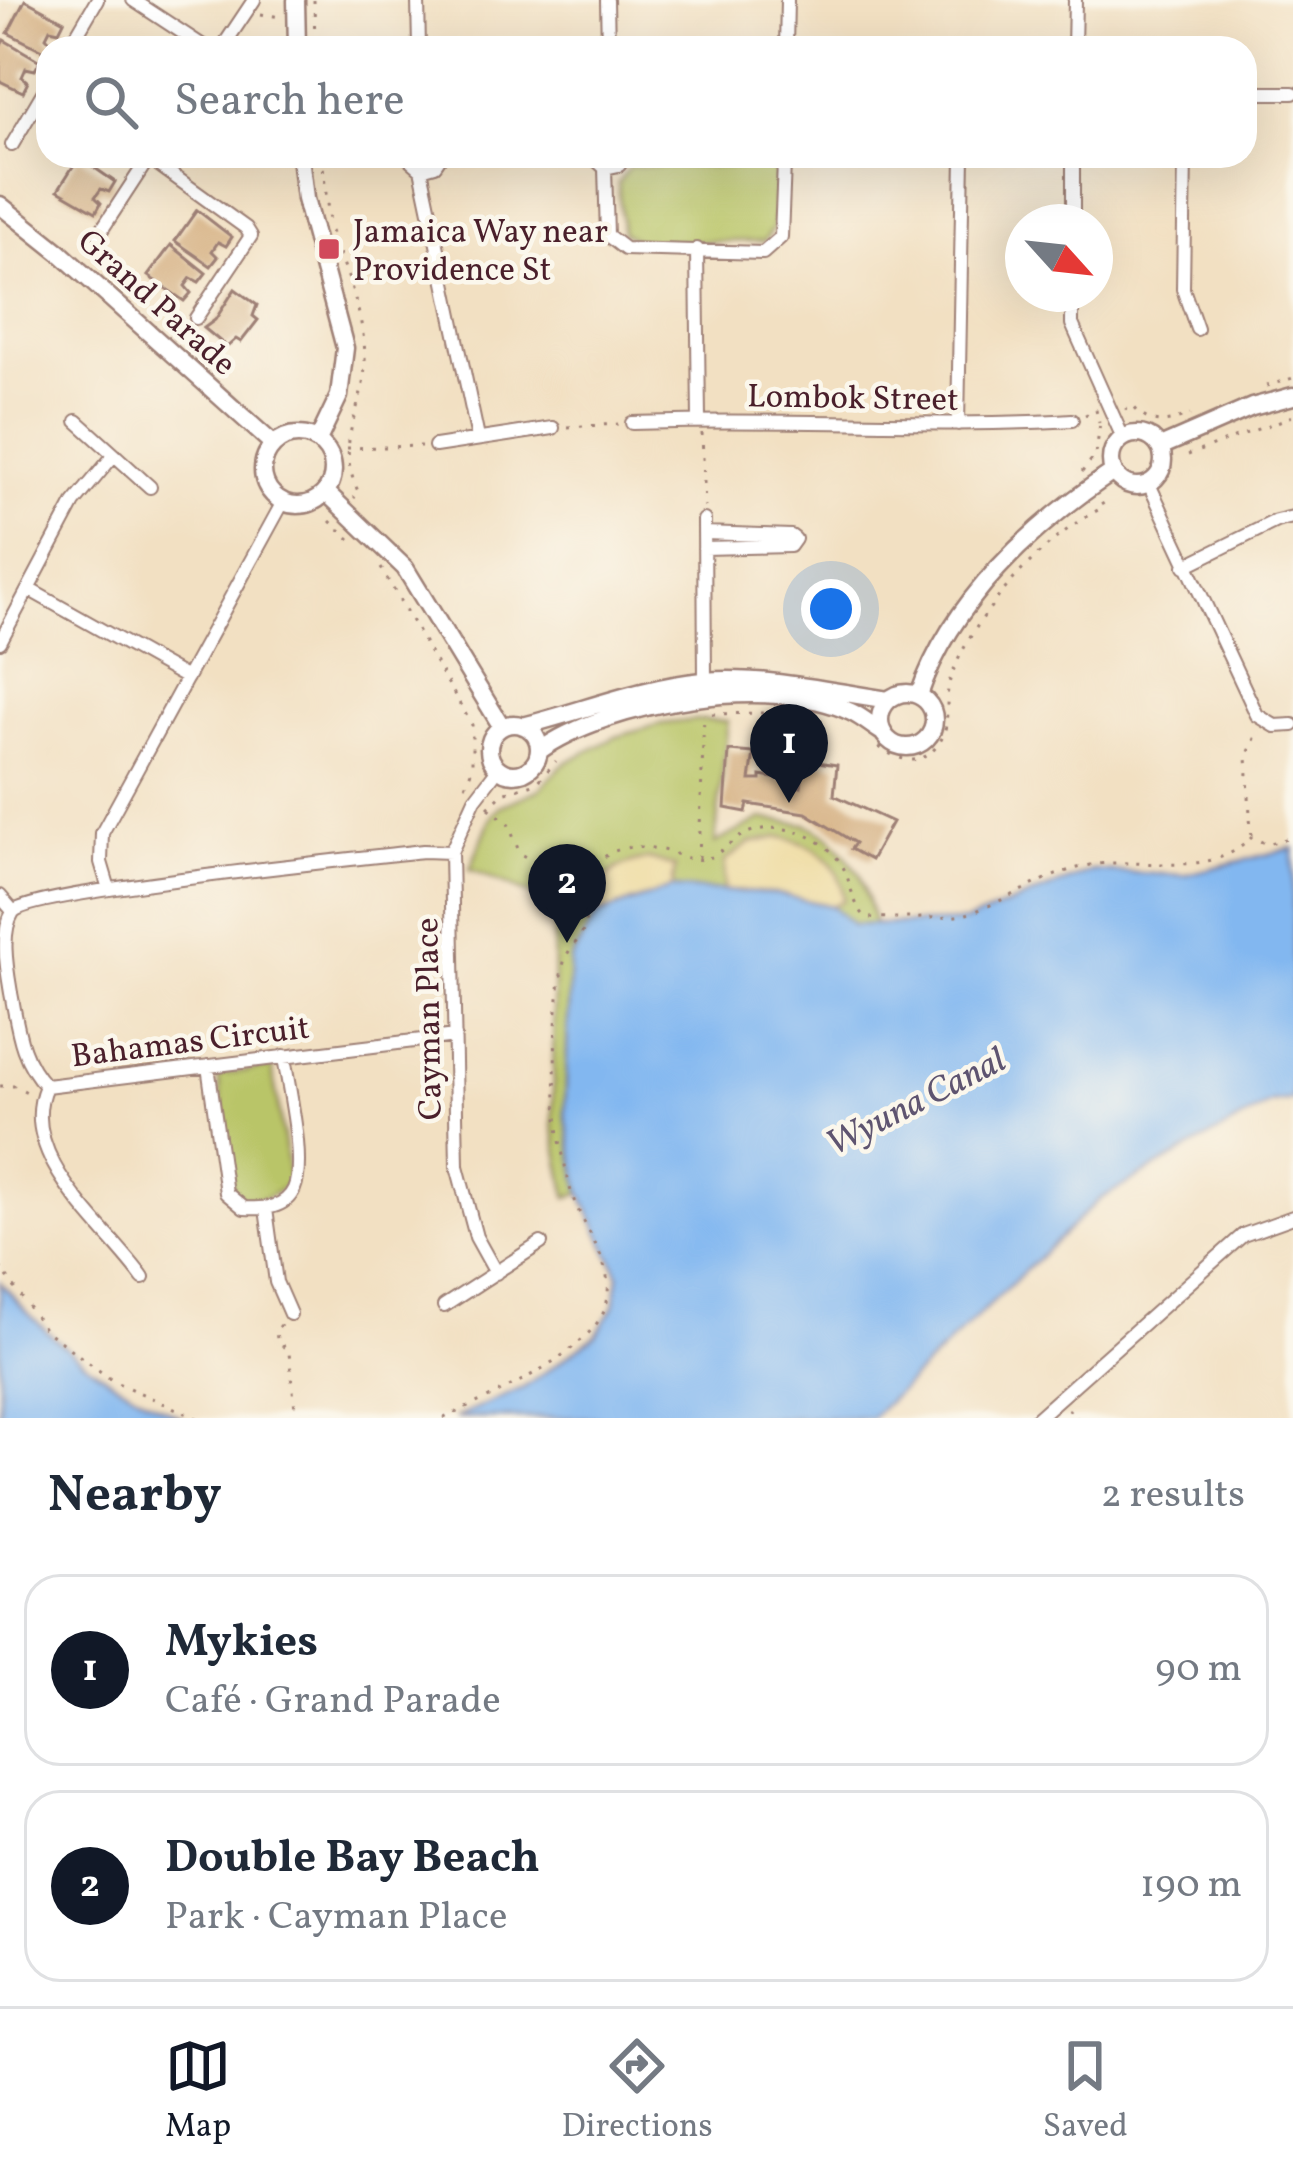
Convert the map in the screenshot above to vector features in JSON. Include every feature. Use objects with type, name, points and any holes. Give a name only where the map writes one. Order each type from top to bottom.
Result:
[{"type":"street","points":[[76,36],[97,0]]},
{"type":"street","points":[[133,0],[188,36]]},
{"type":"street","points":[[296,0],[297,36]]},
{"type":"street","points":[[418,0],[419,36]]},
{"type":"street","points":[[608,0],[608,36]]},
{"type":"street","points":[[786,36],[787,0]]},
{"type":"street","points":[[1074,36],[1075,0]]},
{"type":"street","points":[[230,36],[251,3]]},
{"type":"street","points":[[1257,93],[1293,93]]},
{"type":"street","points":[[12,146],[36,105]]},
{"type":"street","points":[[99,234],[143,168]]},
{"type":"street","points":[[165,168],[251,236],[196,318]]},
{"type":"street","points":[[301,168],[305,199],[345,348],[339,396],[318,440]]},
{"type":"street","points":[[424,168],[421,169],[478,438]]},
{"type":"street","points":[[605,168],[607,235],[625,250],[763,253],[781,237],[784,168]]},
{"type":"street","points":[[958,424],[963,168]]},
{"type":"street","points":[[1073,168],[1073,204]]},
{"type":"street","points":[[1185,168],[1184,289],[1197,328]]},
{"type":"street","name":"Grand Parade","points":[[0,205],[59,252],[273,445]]},
{"type":"street","points":[[697,249],[699,420]]},
{"type":"street","points":[[1072,312],[1072,324],[1123,438]]},
{"type":"street","points":[[1160,447],[1252,407],[1293,396]]},
{"type":"street","name":"Lombok Street","points":[[632,423],[958,424],[1072,419]]},
{"type":"street","points":[[76,422],[149,487]]},
{"type":"street","points":[[435,446],[554,428]]},
{"type":"street","points":[[295,434],[318,440],[332,458],[332,482],[326,492],[306,505],[283,502],[272,494],[262,469],[273,445],[295,434]]},
{"type":"street","points":[[1139,434],[1160,447],[1164,464],[1149,484],[1132,487],[1113,472],[1111,457],[1123,438],[1139,434]]},
{"type":"street","points":[[0,642],[74,503],[114,455]]},
{"type":"street","points":[[920,695],[930,664],[991,575],[1062,507],[1113,472]]},
{"type":"street","points":[[1149,484],[1256,715],[1265,723],[1293,725]]},
{"type":"street","points":[[326,492],[405,568],[502,727]]},
{"type":"street","points":[[109,889],[101,862],[102,832],[283,502]]},
{"type":"street","points":[[1185,566],[1276,521],[1293,518]]},
{"type":"street","points":[[704,534],[793,536],[795,539],[790,546],[704,534]]},
{"type":"street","points":[[704,534],[705,681]]},
{"type":"street","points":[[30,590],[188,678]]},
{"type":"street","points":[[502,727],[523,726],[642,692],[705,681],[810,686],[888,700]]},
{"type":"street","points":[[538,751],[567,730],[704,696],[805,700],[850,711],[881,740],[905,748],[923,742],[934,727],[927,701],[903,692],[888,700],[880,715],[881,740]]},
{"type":"street","points":[[502,727],[488,747],[498,769],[511,774],[534,764],[538,751],[535,736],[523,726]]},
{"type":"street","name":"Cayman Place","points":[[496,1273],[476,1237],[457,1166],[451,852],[498,769]]},
{"type":"street","points":[[0,896],[13,911],[29,902],[109,889],[423,850],[451,852]]},
{"type":"street","name":"Bahamas Circuit","points":[[13,911],[3,949],[11,995],[23,1054],[46,1086],[454,1036]]},
{"type":"street","points":[[208,1066],[226,1193],[244,1208],[266,1209],[278,1206],[294,1191],[298,1164],[284,1056]]},
{"type":"street","points":[[46,1086],[37,1107],[48,1150],[74,1200],[143,1278]]},
{"type":"street","points":[[266,1209],[276,1282],[290,1314]]},
{"type":"street","points":[[1037,1418],[1243,1235],[1293,1217]]},
{"type":"street","points":[[444,1306],[541,1244]]},
{"type":"path","points":[[314,0],[315,36]]},
{"type":"path","points":[[251,3],[263,15],[280,17]]},
{"type":"path","points":[[323,168],[330,226],[364,343],[364,376],[346,448],[359,493],[328,524],[364,551]]},
{"type":"path","points":[[1264,386],[1293,377]]},
{"type":"path","points":[[1099,423],[1133,406],[1154,423],[1198,412]]},
{"type":"path","points":[[1072,419],[1096,410],[1099,423],[1096,454],[1081,471]]},
{"type":"path","points":[[1188,455],[1293,416]]},
{"type":"path","points":[[699,420],[704,534]]},
{"type":"path","points":[[554,428],[632,423]]},
{"type":"path","points":[[346,448],[435,446]]},
{"type":"path","points":[[881,740],[911,761],[934,750],[947,723],[950,680],[986,617],[1016,578],[1054,541],[1104,507]]},
{"type":"path","points":[[380,567],[472,725],[472,769],[462,793],[508,823],[520,854],[555,872],[587,879]]},
{"type":"path","points":[[692,715],[764,713],[831,723]]},
{"type":"path","points":[[699,860],[704,714]]},
{"type":"path","points":[[444,1418],[522,1382],[591,1331],[606,1307],[607,1271],[572,1193],[558,1122],[558,993],[565,958],[584,929],[587,879],[602,860],[630,846],[713,859],[736,838],[768,827],[787,829],[809,836],[838,859],[855,903],[867,917],[967,914],[1024,886],[1093,865],[1185,865],[1238,851],[1252,837],[1249,746],[1265,723]]},
{"type":"path","points":[[482,803],[537,783],[565,752]]},
{"type":"path","points":[[1252,837],[1266,844],[1293,837]]},
{"type":"path","points":[[0,1086],[32,1094],[46,1086]]},
{"type":"path","points":[[0,1268],[45,1330],[113,1381],[197,1418]]},
{"type":"path","points":[[290,1314],[276,1331],[289,1353],[296,1418]]},
{"type":"green space","points":[[629,168],[776,168],[774,228],[764,241],[640,242],[622,232],[618,183]]},
{"type":"green space","points":[[696,720],[728,721],[715,843],[762,819],[807,824],[830,837],[860,874],[875,925],[852,925],[832,906],[777,894],[672,888],[596,915],[565,1114],[581,1193],[567,1197],[553,1125],[554,905],[470,869],[500,806],[539,790],[563,764],[616,737]]},
{"type":"green space","points":[[272,1067],[290,1182],[269,1196],[249,1199],[233,1192],[218,1075]]},
{"type":"sand","points":[[779,837],[824,856],[838,875],[843,900],[832,906],[777,894],[724,891],[725,861],[750,843]]},
{"type":"sand","points":[[649,859],[675,867],[672,888],[596,915],[600,891],[610,875]]},
{"type":"water","name":"Wyuna Canal","points":[[1293,848],[1293,1100],[1271,1103],[1100,1199],[871,1418],[455,1418],[525,1387],[596,1335],[614,1306],[619,1275],[581,1193],[565,1114],[570,960],[596,915],[672,888],[777,894],[832,906],[853,925],[966,922],[1092,871],[1184,875]]},
{"type":"water","points":[[0,1282],[42,1327],[83,1361],[183,1418],[0,1418]]},
{"type":"building","points":[[25,0],[64,21],[59,31],[50,29],[46,36],[36,36],[36,47],[8,33]]},
{"type":"building","points":[[4,40],[36,59],[35,70],[26,68],[22,77],[28,82],[23,92],[0,81]]},
{"type":"building","points":[[72,168],[95,168],[115,182],[109,192],[101,189],[95,197],[101,203],[96,212],[58,190]]},
{"type":"building","points":[[197,210],[232,237],[226,246],[218,242],[212,251],[218,257],[211,266],[175,241]]},
{"type":"building","points":[[171,245],[206,273],[199,282],[191,278],[185,286],[191,293],[184,301],[148,276]]},
{"type":"building","points":[[235,289],[257,305],[253,316],[258,320],[241,342],[236,339],[227,347],[204,328],[215,320]]},
{"type":"building","points":[[729,751],[754,753],[750,780],[761,780],[761,776],[791,781],[791,786],[801,787],[805,760],[837,765],[834,795],[892,822],[871,860],[851,849],[855,843],[806,813],[748,804],[746,812],[725,808]]},
{"type":"place","name":"Jamaica Way near Providence St","points":[[329,249]]},
{"type":"place","name":"Mykies","points":[[789,803]]},
{"type":"place","name":"Double Bay Beach","points":[[567,943]]}]
